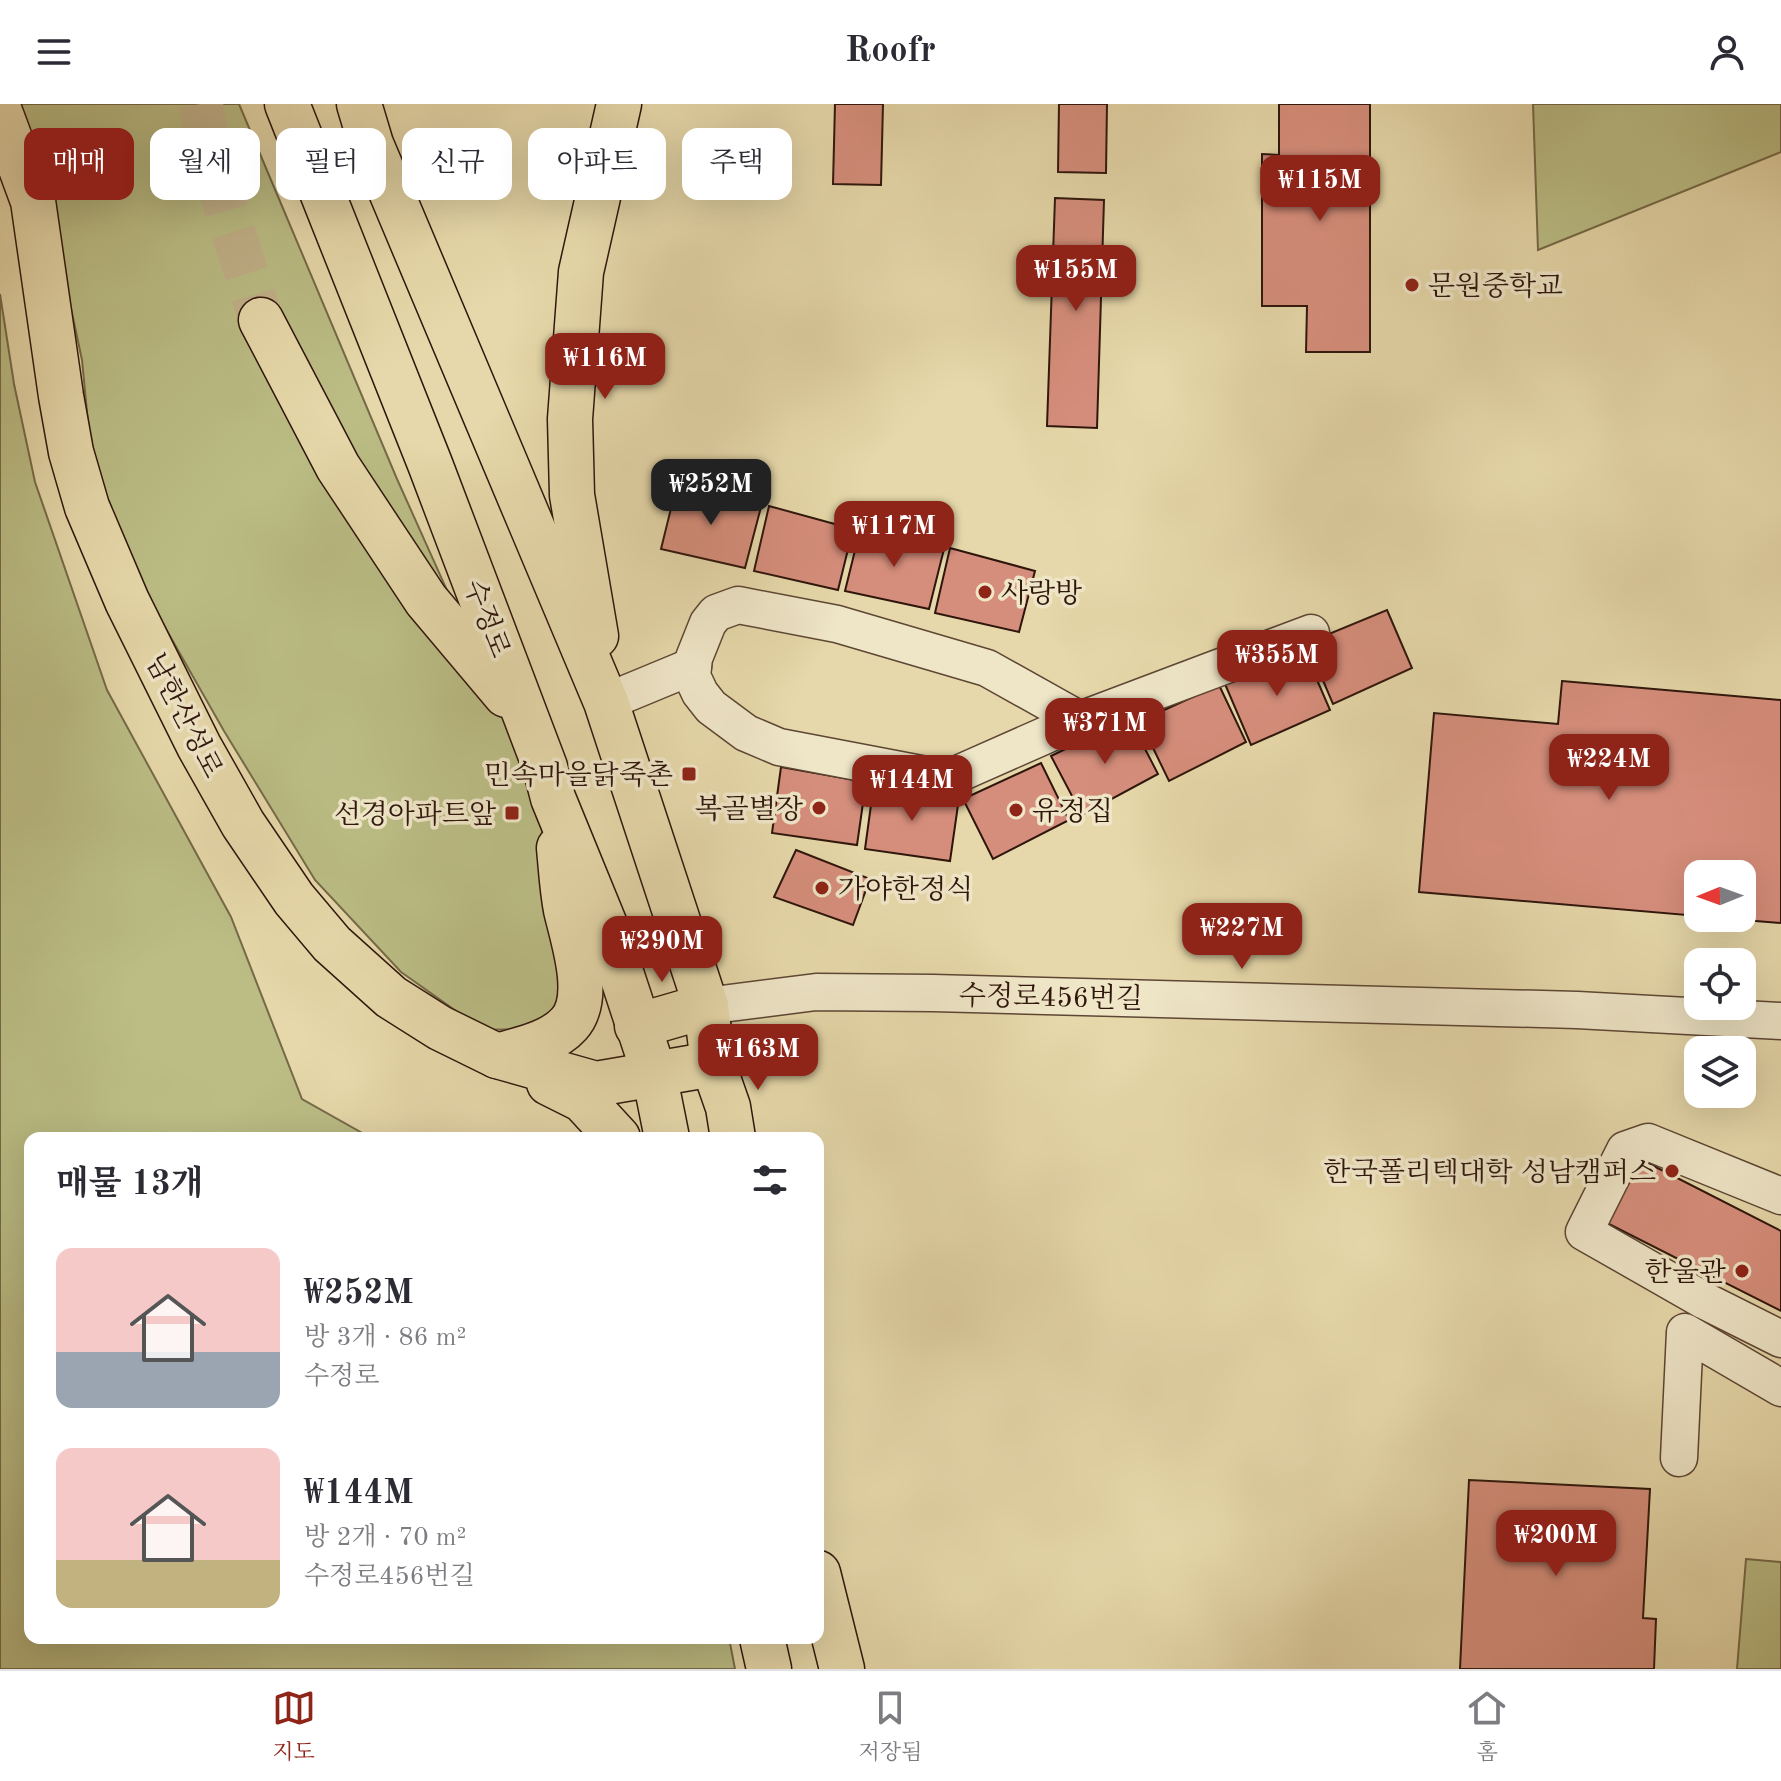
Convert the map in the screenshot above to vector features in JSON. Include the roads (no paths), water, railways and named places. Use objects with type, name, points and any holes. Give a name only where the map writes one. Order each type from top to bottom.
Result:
[{"type":"main road","name":"수정로","points":[[287,104],[425,450],[545,767],[553,798],[602,917],[654,1073],[666,1132]]},
{"type":"main road","points":[[359,104],[371,144],[606,702],[706,1006],[713,1064],[728,1107],[732,1132]]},
{"type":"main road","points":[[606,702],[572,495],[570,419],[581,272],[619,104]]},
{"type":"main road","name":"남한산성로","points":[[0,112],[33,201],[61,396],[71,452],[87,507],[127,601],[199,746],[243,824],[294,899],[332,944],[391,997],[440,1028],[497,1056],[596,1084],[713,1064]]},
{"type":"main road","points":[[261,320],[338,467],[417,587],[527,720]]},
{"type":"main road","points":[[497,1056],[548,1039],[568,1026],[578,1011],[580,980],[577,951],[566,908],[553,798]]},
{"type":"main road","points":[[637,1026],[706,1006]]},
{"type":"main road","points":[[497,1056],[583,1100],[612,1132]]},
{"type":"main road","points":[[824,1597],[842,1669]]},
{"type":"main road","points":[[763,1644],[769,1669]]},
{"type":"street","points":[[1080,720],[987,668],[837,624],[738,605],[716,613],[708,623],[693,666],[692,676],[711,707],[746,733],[779,747],[951,777],[1080,720],[1311,633]]},
{"type":"street","points":[[606,702],[693,666]]},
{"type":"street","name":"수정로456번길","points":[[706,1006],[816,992],[933,993],[1577,1010],[1781,1021]]},
{"type":"street","points":[[1781,1196],[1648,1142],[1625,1150],[1584,1232],[1705,1301],[1781,1339]]},
{"type":"street","points":[[1679,1458],[1685,1332],[1781,1388]]},
{"type":"tunnel","points":[[201,104],[219,186],[261,320]]},
{"type":"place","name":"문원중학교","points":[[1412,285]]},
{"type":"place","name":"사랑방","points":[[985,592]]},
{"type":"place","name":"민속마을닭죽촌","points":[[689,774]]},
{"type":"place","name":"복골별장","points":[[819,808]]},
{"type":"place","name":"유정집","points":[[1016,810]]},
{"type":"place","name":"선경아파트앞","points":[[512,813]]},
{"type":"place","name":"가야한정식","points":[[822,888]]},
{"type":"place","name":"한국폴리텍대학 성남캠퍼스","points":[[1672,1171]]},
{"type":"place","name":"한울관","points":[[1742,1271]]}]
